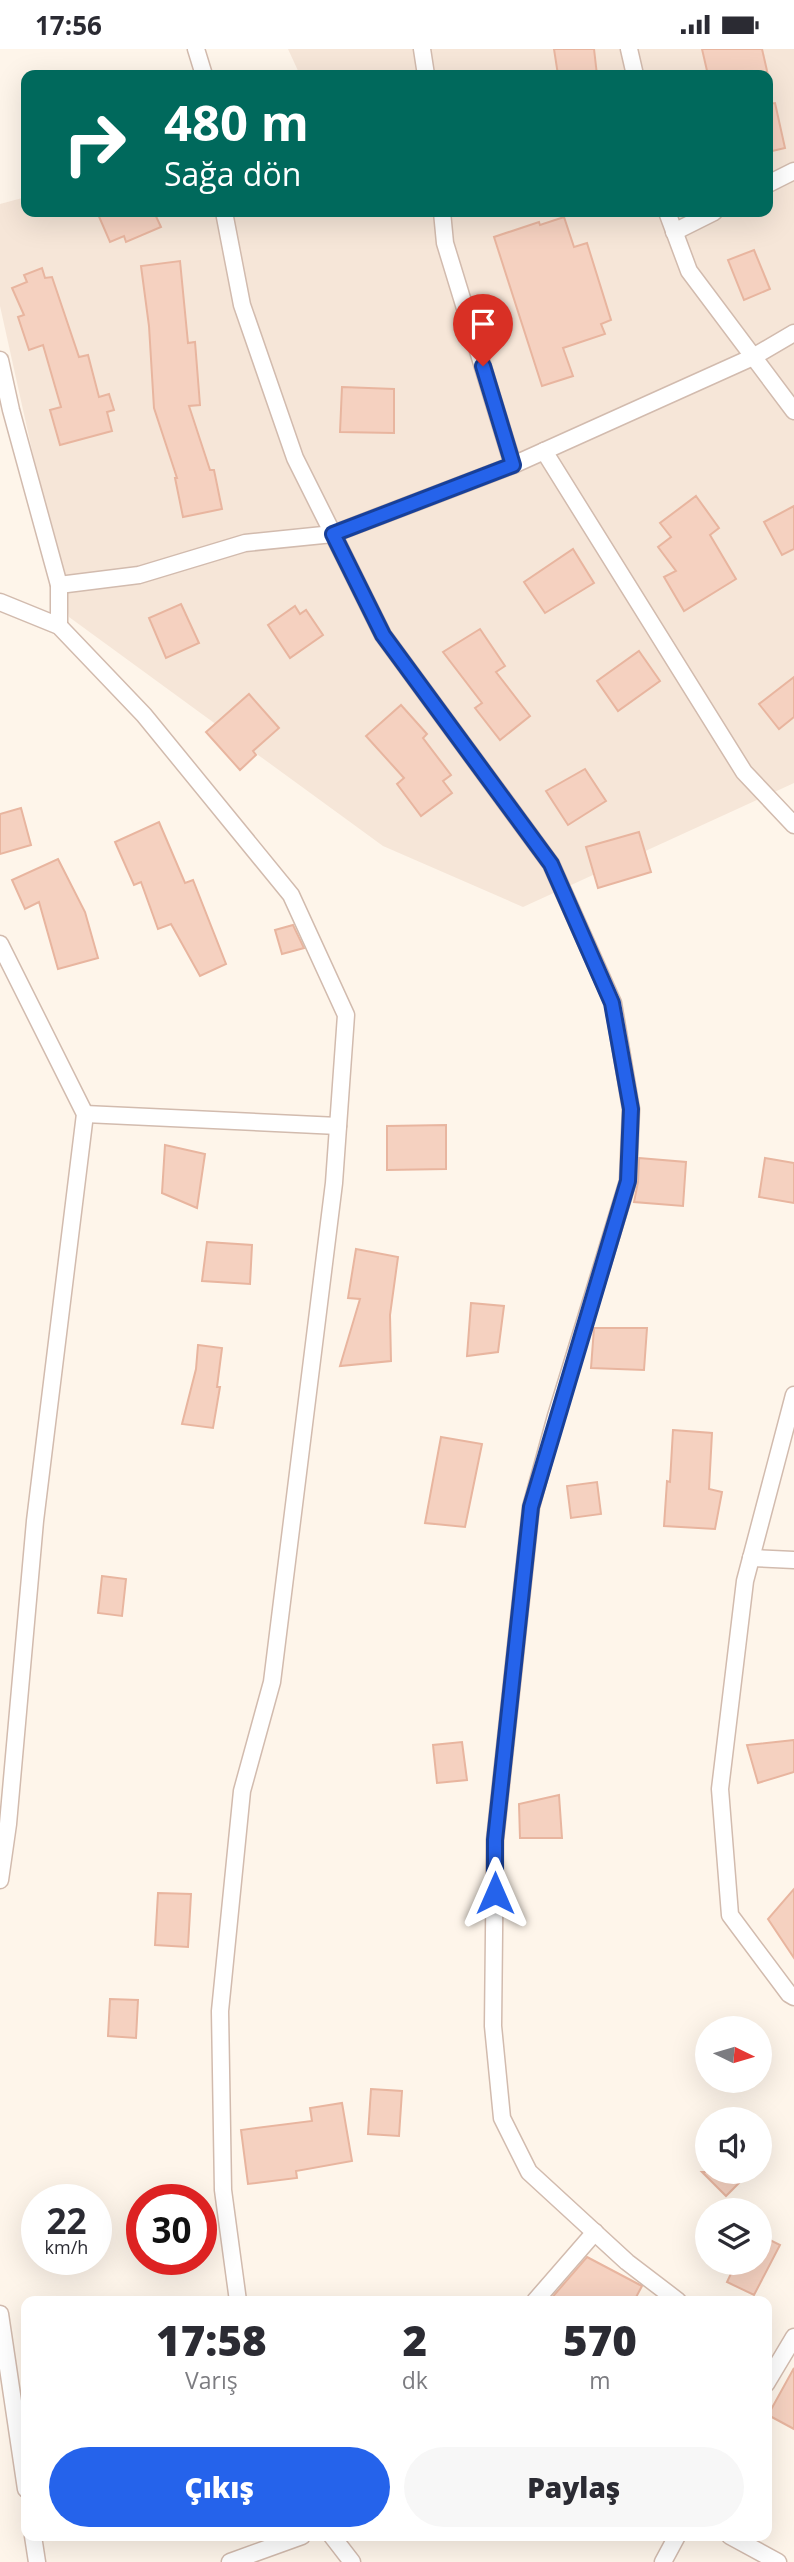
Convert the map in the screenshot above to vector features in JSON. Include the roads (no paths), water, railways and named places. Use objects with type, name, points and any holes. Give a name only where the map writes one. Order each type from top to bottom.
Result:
[{"type":"street","points":[[195,49],[204,70]]},
{"type":"street","points":[[206,70],[207,49]]},
{"type":"street","points":[[422,49],[425,70]]},
{"type":"street","points":[[629,49],[634,70]]},
{"type":"street","points":[[773,182],[794,171]]},
{"type":"street","points":[[225,217],[242,305],[295,458],[383,635],[551,864],[612,1003],[631,1109],[628,1181],[531,1507],[495,1840],[493,2026],[502,2118],[529,2172],[627,2262],[671,2296]]},
{"type":"street","points":[[442,217],[445,243],[513,465]]},
{"type":"street","points":[[669,217],[689,271],[794,411]]},
{"type":"street","points":[[674,232],[704,217]]},
{"type":"street","points":[[59,585],[139,575],[245,543],[333,534],[513,465],[753,357],[794,333]]},
{"type":"street","points":[[0,360],[59,585],[59,626]]},
{"type":"street","points":[[544,451],[744,772],[794,825]]},
{"type":"street","points":[[0,602],[59,626],[144,715],[291,895],[346,1015],[334,1183],[272,1682],[242,1791],[220,2011],[223,2190],[237,2296]]},
{"type":"street","points":[[0,944],[85,1114],[35,1521],[8,1824],[0,1880]]},
{"type":"street","points":[[85,1114],[338,1126]]},
{"type":"street","points":[[794,1395],[746,1581],[720,1789],[730,1915],[794,1997]]},
{"type":"street","points":[[751,1558],[794,1560]]},
{"type":"street","points":[[539,2296],[594,2232]]},
{"type":"street","points":[[0,2314],[21,2455]]},
{"type":"street","points":[[772,2371],[794,2337]]},
{"type":"street","points":[[34,2541],[37,2562]]},
{"type":"street","points":[[230,2562],[288,2541]]},
{"type":"street","points":[[336,2541],[352,2562]]},
{"type":"street","points":[[663,2562],[674,2541]]},
{"type":"street","points":[[739,2541],[779,2562]]}]
